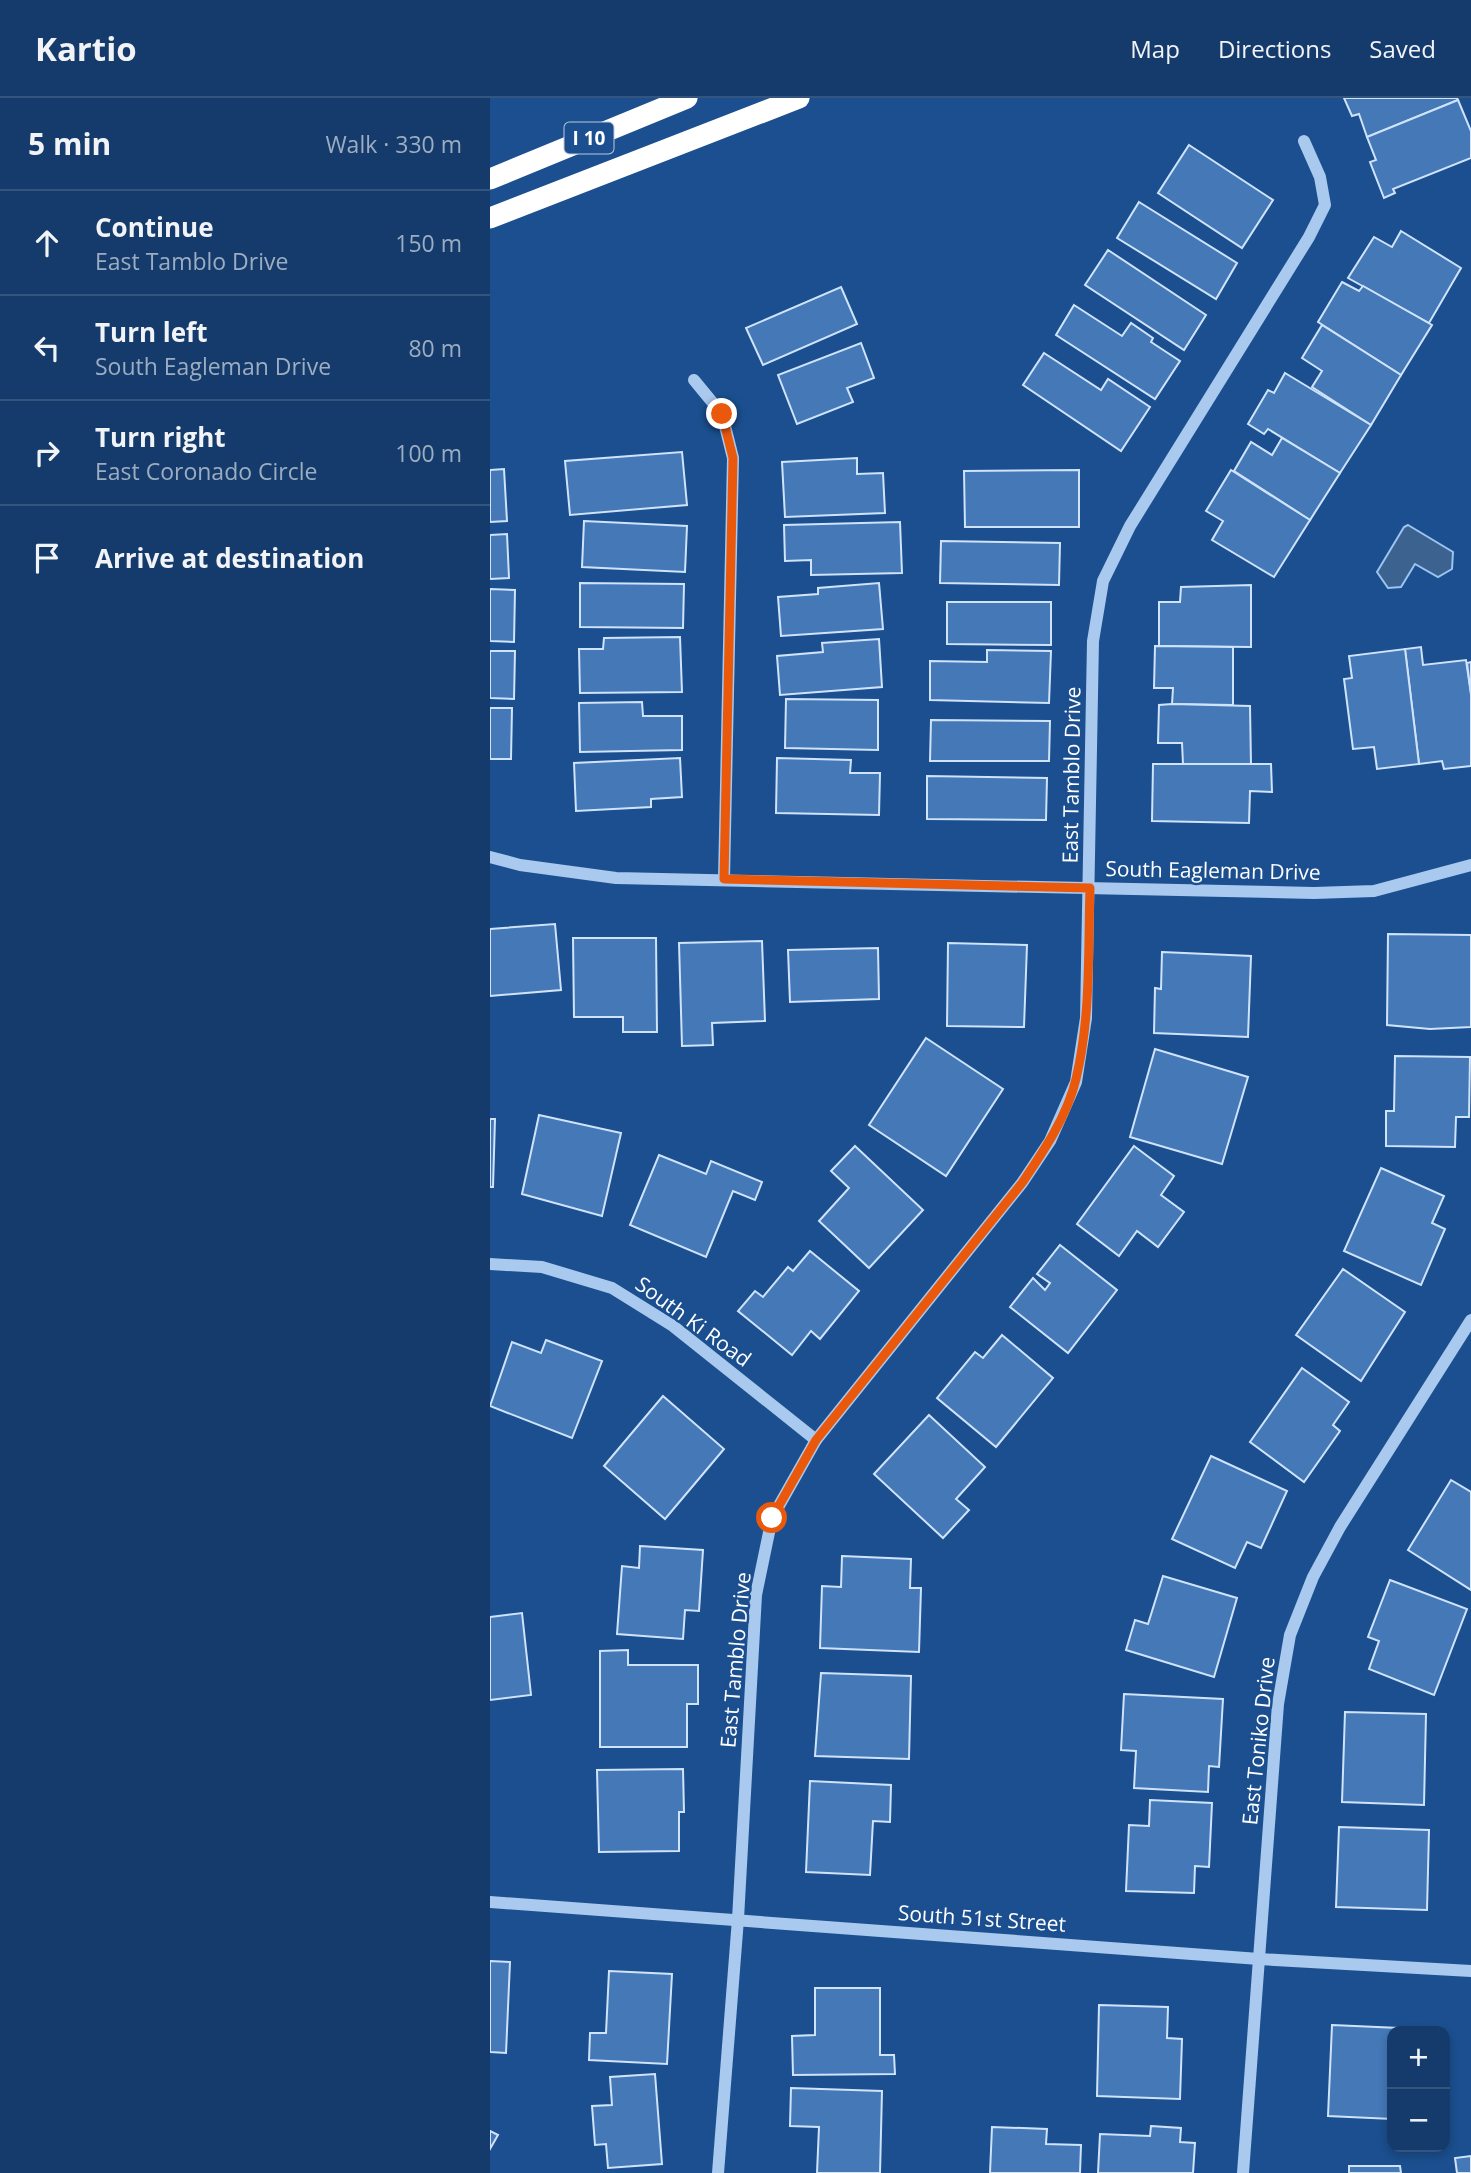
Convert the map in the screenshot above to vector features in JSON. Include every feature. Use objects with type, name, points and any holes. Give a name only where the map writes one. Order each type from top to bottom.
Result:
[{"type":"highway","name":"I 10","points":[[490,179],[687,98]]},
{"type":"highway","points":[[490,218],[674,144],[799,98]]},
{"type":"street","name":"East Tamblo Drive","points":[[718,2173],[738,1919],[756,1595],[772,1518],[816,1440],[1022,1183],[1050,1141],[1076,1082],[1086,1018],[1093,641],[1103,580],[1130,526],[1309,237],[1325,205],[1320,177],[1304,141]]},
{"type":"street","points":[[694,380],[722,414],[733,458],[724,879]]},
{"type":"street","name":"South Eagleman Drive","points":[[490,858],[520,865],[616,878],[1374,891],[1471,865]]},
{"type":"street","name":"South Ki Road","points":[[490,1264],[542,1267],[612,1288],[673,1326],[816,1440]]},
{"type":"street","name":"East Toniko Drive","points":[[1243,2173],[1278,1704],[1290,1635],[1313,1577],[1340,1527],[1471,1320]]},
{"type":"street","name":"South 51st Street","points":[[490,1902],[1259,1959],[1471,1971]]},
{"type":"water","points":[[1408,525],[1453,552],[1452,569],[1438,577],[1415,564],[1401,587],[1388,588],[1377,572],[1404,527]]},
{"type":"building","points":[[1344,98],[1458,100],[1367,137],[1359,114],[1352,116]]},
{"type":"building","points":[[1458,100],[1471,131],[1471,158],[1393,189],[1395,193],[1384,198],[1370,162],[1376,160],[1367,137]]},
{"type":"building","points":[[1189,145],[1273,200],[1242,248],[1158,193]]},
{"type":"building","points":[[1139,202],[1237,263],[1216,299],[1117,238]]},
{"type":"building","points":[[1401,231],[1461,268],[1429,323],[1348,278],[1374,237],[1392,247]]},
{"type":"building","points":[[1108,250],[1206,315],[1184,350],[1085,285]]},
{"type":"building","points":[[1342,282],[1359,291],[1363,286],[1432,325],[1401,375],[1318,322]]},
{"type":"building","points":[[841,287],[857,324],[763,365],[746,328]]},
{"type":"building","points":[[1074,305],[1122,336],[1131,323],[1153,338],[1151,342],[1180,361],[1155,399],[1056,335]]},
{"type":"building","points":[[1322,325],[1401,375],[1371,425],[1312,387],[1322,371],[1302,358]]},
{"type":"building","points":[[861,343],[874,378],[847,388],[853,402],[797,424],[778,375]]},
{"type":"building","points":[[1044,353],[1101,390],[1108,379],[1150,407],[1121,451],[1023,385]]},
{"type":"building","points":[[1285,373],[1371,425],[1340,473],[1268,429],[1264,434],[1248,424],[1268,390],[1274,393]]},
{"type":"building","points":[[1282,438],[1340,473],[1310,520],[1234,471],[1251,442],[1272,455]]},
{"type":"building","points":[[682,452],[687,505],[570,515],[565,461]]},
{"type":"building","points":[[857,458],[857,474],[883,473],[885,513],[785,517],[782,462]]},
{"type":"building","points":[[504,469],[507,521],[490,522],[490,470]]},
{"type":"building","points":[[1079,470],[1079,527],[965,527],[964,471]]},
{"type":"building","points":[[1231,470],[1310,520],[1274,577],[1212,540],[1223,521],[1206,511]]},
{"type":"building","points":[[584,521],[687,526],[685,572],[582,567]]},
{"type":"building","points":[[900,522],[902,573],[811,575],[811,560],[785,561],[784,525]]},
{"type":"building","points":[[507,534],[509,578],[490,579],[490,535]]},
{"type":"building","points":[[941,541],[1060,543],[1059,585],[940,583]]},
{"type":"building","points":[[580,583],[684,584],[683,628],[580,627]]},
{"type":"building","points":[[879,583],[883,629],[781,636],[778,597],[818,594],[818,588]]},
{"type":"building","points":[[1251,585],[1251,647],[1159,646],[1159,602],[1180,602],[1181,587]]},
{"type":"building","points":[[490,589],[515,590],[514,642],[490,641]]},
{"type":"building","points":[[947,602],[1051,602],[1051,645],[947,644]]},
{"type":"building","points":[[680,637],[682,692],[580,693],[579,649],[603,649],[604,638]]},
{"type":"building","points":[[879,639],[882,687],[780,695],[777,656],[823,652],[822,643]]},
{"type":"building","points":[[1155,646],[1233,647],[1233,705],[1172,704],[1173,688],[1154,688]]},
{"type":"building","points":[[1421,647],[1423,665],[1466,660],[1471,694],[1471,766],[1444,769],[1442,761],[1419,764],[1405,649]]},
{"type":"building","points":[[1405,649],[1419,764],[1377,769],[1374,747],[1353,749],[1344,679],[1352,678],[1349,656]]},
{"type":"building","points":[[987,650],[1051,651],[1049,703],[930,700],[930,661],[987,662]]},
{"type":"building","points":[[490,651],[515,651],[514,699],[490,698]]},
{"type":"building","points":[[1471,662],[1471,694],[1467,663]]},
{"type":"building","points":[[786,699],[878,700],[878,750],[785,748]]},
{"type":"building","points":[[642,702],[643,716],[682,716],[682,750],[580,752],[579,703]]},
{"type":"building","points":[[1159,705],[1250,706],[1251,765],[1183,764],[1182,743],[1158,743]]},
{"type":"building","points":[[490,708],[512,708],[511,759],[490,759]]},
{"type":"building","points":[[931,720],[1050,721],[1049,761],[930,761]]},
{"type":"building","points":[[680,758],[682,797],[651,799],[651,807],[576,811],[574,763]]},
{"type":"building","points":[[777,758],[851,760],[850,773],[880,773],[879,815],[776,813]]},
{"type":"building","points":[[1153,764],[1271,764],[1272,792],[1250,791],[1249,823],[1152,821]]},
{"type":"building","points":[[927,776],[1047,778],[1046,820],[927,819]]},
{"type":"building","points":[[555,924],[561,990],[490,996],[490,929]]},
{"type":"building","points":[[1388,934],[1471,935],[1471,1027],[1430,1029],[1387,1025]]},
{"type":"building","points":[[573,938],[656,938],[657,1032],[623,1032],[623,1017],[574,1017]]},
{"type":"building","points":[[762,941],[765,1021],[712,1023],[713,1045],[682,1046],[679,943]]},
{"type":"building","points":[[948,943],[1027,945],[1024,1027],[947,1026]]},
{"type":"building","points":[[878,948],[879,999],[790,1002],[788,950]]},
{"type":"building","points":[[1162,952],[1251,956],[1248,1037],[1154,1033],[1155,988],[1161,989]]},
{"type":"building","points":[[926,1038],[1003,1089],[946,1176],[869,1125]]},
{"type":"building","points":[[1155,1049],[1248,1077],[1222,1164],[1130,1137]]},
{"type":"building","points":[[1395,1056],[1470,1057],[1469,1117],[1456,1117],[1455,1147],[1386,1146],[1386,1111],[1394,1111]]},
{"type":"building","points":[[539,1115],[621,1133],[602,1216],[522,1194]]},
{"type":"building","points":[[490,1119],[495,1119],[493,1187],[490,1187]]},
{"type":"building","points":[[855,1146],[923,1210],[869,1268],[819,1221],[849,1188],[831,1171]]},
{"type":"building","points":[[1134,1146],[1174,1176],[1161,1195],[1184,1212],[1158,1247],[1137,1231],[1119,1256],[1077,1224]]},
{"type":"building","points":[[659,1155],[706,1174],[711,1161],[762,1182],[755,1200],[733,1191],[706,1257],[630,1225]]},
{"type":"building","points":[[1381,1168],[1444,1196],[1432,1223],[1445,1229],[1421,1285],[1344,1251]]},
{"type":"building","points":[[1060,1245],[1117,1290],[1068,1353],[1010,1307],[1033,1278],[1045,1290],[1050,1283],[1037,1274]]},
{"type":"building","points":[[810,1251],[859,1291],[820,1339],[811,1331],[792,1355],[738,1311],[755,1291],[763,1297],[788,1267],[793,1271]]},
{"type":"building","points":[[1343,1269],[1405,1312],[1361,1381],[1296,1335]]},
{"type":"building","points":[[1002,1335],[1053,1378],[996,1447],[937,1398],[975,1352],[983,1358]]},
{"type":"building","points":[[546,1340],[602,1361],[572,1438],[490,1406],[512,1342],[541,1353]]},
{"type":"building","points":[[1302,1368],[1349,1402],[1333,1425],[1340,1431],[1304,1482],[1250,1442]]},
{"type":"building","points":[[663,1396],[724,1449],[665,1519],[604,1466]]},
{"type":"building","points":[[929,1415],[985,1467],[956,1499],[969,1510],[943,1538],[874,1474]]},
{"type":"building","points":[[1211,1456],[1287,1491],[1261,1548],[1247,1542],[1235,1568],[1172,1539]]},
{"type":"building","points":[[1451,1480],[1471,1492],[1471,1590],[1408,1550]]},
{"type":"building","points":[[640,1546],[703,1550],[699,1611],[685,1610],[683,1639],[617,1634],[622,1566],[639,1568]]},
{"type":"building","points":[[842,1556],[911,1559],[910,1588],[921,1588],[919,1652],[820,1648],[822,1586],[841,1587]]},
{"type":"building","points":[[1163,1576],[1237,1598],[1214,1677],[1126,1650],[1135,1620],[1148,1624]]},
{"type":"building","points":[[1390,1580],[1467,1609],[1434,1695],[1369,1669],[1379,1641],[1368,1637]]},
{"type":"building","points":[[522,1613],[531,1695],[490,1700],[490,1617]]},
{"type":"building","points":[[628,1650],[628,1665],[698,1665],[698,1704],[687,1704],[687,1747],[600,1747],[600,1651]]},
{"type":"building","points":[[821,1673],[911,1676],[909,1759],[815,1756]]},
{"type":"building","points":[[1124,1694],[1223,1699],[1219,1767],[1209,1766],[1208,1792],[1134,1788],[1136,1751],[1121,1750]]},
{"type":"building","points":[[1345,1712],[1426,1714],[1424,1805],[1342,1802]]},
{"type":"building","points":[[683,1769],[684,1812],[679,1812],[679,1851],[599,1852],[597,1770]]},
{"type":"building","points":[[810,1781],[891,1785],[890,1822],[873,1821],[870,1875],[806,1872]]},
{"type":"building","points":[[1150,1800],[1212,1803],[1209,1867],[1195,1866],[1194,1893],[1126,1891],[1129,1825],[1149,1826]]},
{"type":"building","points":[[1339,1827],[1429,1830],[1427,1910],[1336,1907]]},
{"type":"building","points":[[490,1961],[510,1962],[506,2053],[490,2052]]},
{"type":"building","points":[[609,1971],[672,1974],[667,2064],[589,2060],[590,2033],[606,2033]]},
{"type":"building","points":[[815,1988],[880,1988],[880,2055],[894,2055],[895,2074],[793,2075],[792,2036],[815,2035]]},
{"type":"building","points":[[1099,2005],[1168,2007],[1167,2038],[1182,2039],[1180,2099],[1097,2096]]},
{"type":"building","points":[[1332,2025],[1387,2027],[1387,2119],[1328,2116]]},
{"type":"building","points":[[655,2074],[662,2164],[608,2168],[606,2144],[595,2145],[592,2106],[612,2105],[610,2077]]},
{"type":"building","points":[[791,2088],[882,2091],[880,2173],[817,2173],[819,2127],[790,2126]]},
{"type":"building","points":[[1151,2126],[1181,2128],[1180,2142],[1195,2143],[1193,2173],[1098,2173],[1100,2134],[1150,2136]]},
{"type":"building","points":[[992,2127],[1047,2129],[1046,2144],[1081,2145],[1080,2173],[990,2173]]},
{"type":"building","points":[[490,2131],[498,2135],[490,2149]]},
{"type":"building","points":[[1471,2156],[1471,2173],[1457,2173],[1455,2158]]},
{"type":"building","points":[[1349,2166],[1400,2166],[1401,2173],[1349,2173]]},
{"type":"route","points":[[722,414],[733,458],[724,879],[1090,888],[1086,1018],[1076,1082],[1050,1141],[1022,1183],[816,1440],[772,1518]]}]
